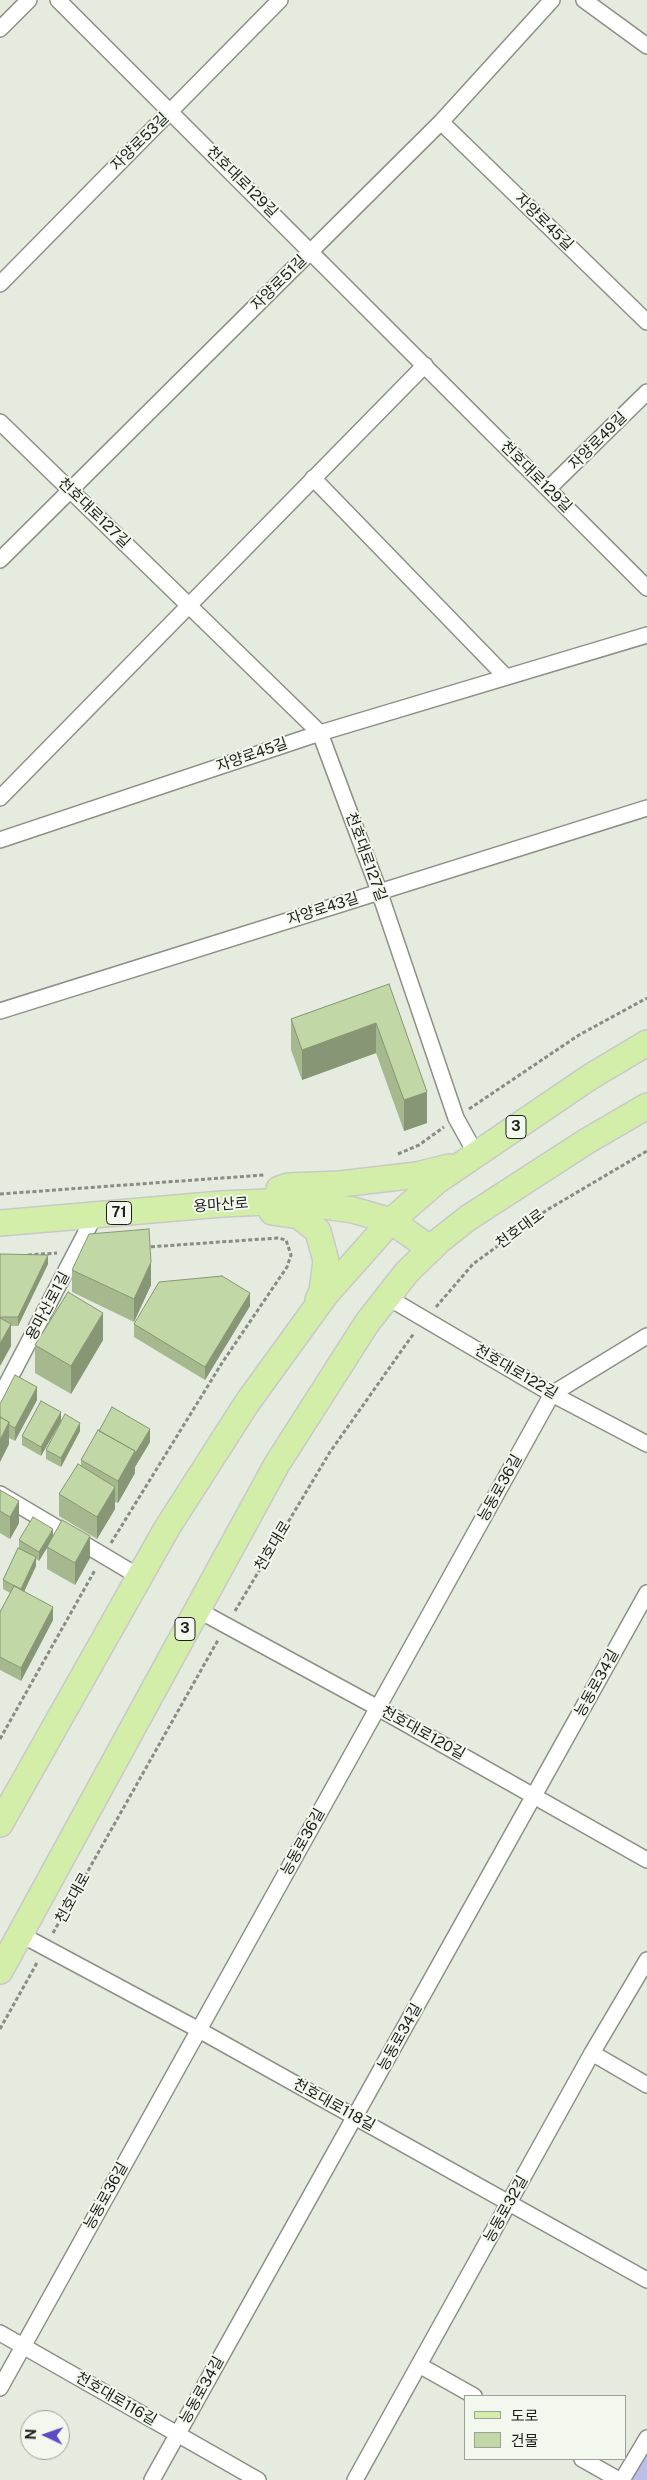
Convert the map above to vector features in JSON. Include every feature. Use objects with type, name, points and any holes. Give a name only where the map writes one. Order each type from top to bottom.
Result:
[{"type":"main road","name":"3","points":[[0,1824],[138,1576],[223,1437],[280,1354],[315,1308],[391,1221],[437,1181],[590,1077],[647,1043]]},
{"type":"main road","name":"천호대로","points":[[0,1971],[276,1464],[337,1368],[387,1297],[431,1249],[493,1201],[647,1106]]},
{"type":"main road","points":[[238,1203],[288,1186],[340,1184],[417,1175],[468,1159]]},
{"type":"main road","points":[[238,1203],[299,1216],[318,1231],[323,1244],[325,1273],[322,1291],[315,1308]]},
{"type":"main road","name":"용마산로","points":[[0,1223],[238,1203],[314,1203],[353,1210],[391,1221],[431,1249]]},
{"type":"street","points":[[0,29],[29,0]]},
{"type":"street","name":"천호대로129길","points":[[58,0],[647,588]]},
{"type":"street","name":"자양로53길","points":[[0,284],[280,0]]},
{"type":"street","name":"자양로51길","points":[[0,560],[442,122],[552,0]]},
{"type":"street","points":[[584,0],[647,46]]},
{"type":"street","name":"자양로45길","points":[[442,122],[647,322]]},
{"type":"street","points":[[0,798],[188,604],[425,365]]},
{"type":"street","name":"자양로49길","points":[[548,489],[647,392]]},
{"type":"street","name":"천호대로127길","points":[[0,422],[320,732],[380,891],[468,1159]]},
{"type":"street","points":[[313,478],[506,677]]},
{"type":"street","name":"자양로45길","points":[[0,840],[320,732],[647,635]]},
{"type":"street","name":"자양로43길","points":[[0,1011],[647,808]]},
{"type":"street","name":"용마산로1길","points":[[0,1397],[95,1215]]},
{"type":"street","name":"천호대로122길","points":[[387,1297],[552,1394],[647,1444]]},
{"type":"street","name":"능동로36길","points":[[0,2388],[552,1394],[647,1336]]},
{"type":"street","points":[[0,1494],[138,1576]]},
{"type":"street","name":"능동로34길","points":[[152,2480],[647,1594]]},
{"type":"street","name":"천호대로120길","points":[[196,1609],[378,1708],[647,1860]]},
{"type":"street","name":"천호대로118길","points":[[20,1934],[199,2030],[647,2280]]},
{"type":"street","name":"능동로32길","points":[[355,2480],[592,2054],[647,1960]]},
{"type":"street","points":[[592,2054],[647,2085]]},
{"type":"street","name":"천호대로116길","points":[[0,2333],[258,2480]]},
{"type":"street","points":[[419,2365],[472,2395]]},
{"type":"street","points":[[584,2460],[620,2480],[647,2438]]},
{"type":"path","points":[[389,1156],[420,1145],[512,1078],[579,1035],[647,998]]},
{"type":"path","name":"천호대로","points":[[0,2029],[226,1625],[330,1452],[425,1319],[473,1264],[547,1210],[647,1151]]},
{"type":"path","points":[[0,1194],[269,1175]]},
{"type":"path","points":[[0,1739],[103,1555],[222,1363],[287,1267],[291,1254],[286,1240],[278,1238],[144,1247]]},
{"type":"path","points":[[19,1255],[76,1252]]},
{"type":"shaded area","points":[[647,2452],[647,2480],[630,2480]]},
{"type":"building","points":[[389,984],[427,1092],[404,1100],[376,1023],[302,1050],[291,1019]]},
{"type":"building","points":[[149,1229],[151,1262],[134,1299],[72,1270],[89,1234]]},
{"type":"building","points":[[0,1254],[48,1255],[18,1317],[0,1317]]},
{"type":"building","points":[[222,1276],[250,1293],[205,1367],[134,1324],[159,1282]]},
{"type":"building","points":[[68,1292],[103,1313],[71,1366],[35,1345]]},
{"type":"building","points":[[0,1318],[11,1324],[0,1344]]},
{"type":"building","points":[[15,1375],[37,1387],[15,1428],[0,1417],[0,1404]]},
{"type":"building","points":[[41,1401],[61,1412],[41,1447],[22,1436]]},
{"type":"building","points":[[112,1407],[150,1429],[135,1454],[135,1451],[99,1431]]},
{"type":"building","points":[[65,1414],[80,1423],[61,1458],[46,1450]]},
{"type":"building","points":[[0,1417],[9,1422],[0,1440]]},
{"type":"building","points":[[98,1430],[135,1451],[118,1481],[81,1460]]},
{"type":"building","points":[[78,1464],[115,1487],[97,1517],[59,1494]]},
{"type":"building","points":[[0,1490],[19,1501],[10,1517],[0,1511]]},
{"type":"building","points":[[33,1517],[53,1529],[39,1552],[19,1540]]},
{"type":"building","points":[[62,1520],[90,1536],[75,1563],[47,1547]]},
{"type":"building","points":[[18,1548],[36,1557],[21,1589],[3,1580]]},
{"type":"building","points":[[14,1586],[53,1607],[21,1668],[0,1657],[0,1612]]}]
